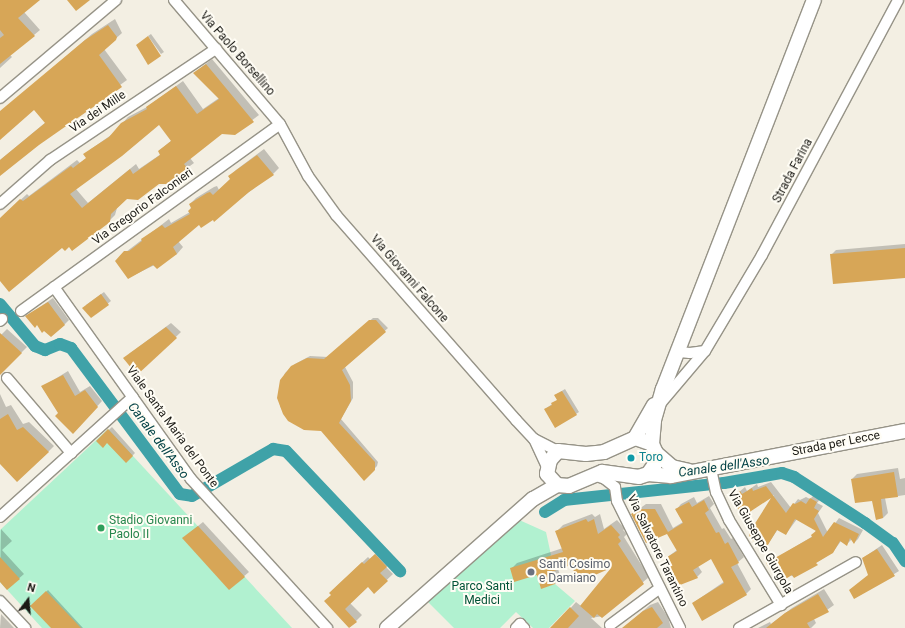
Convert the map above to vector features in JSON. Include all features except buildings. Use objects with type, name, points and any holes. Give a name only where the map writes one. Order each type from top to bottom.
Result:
[{"type":"main road","points":[[533,499],[547,471],[552,455],[558,451],[586,454],[604,452],[635,438],[663,389],[679,352],[814,0]]},
{"type":"main road","points":[[648,474],[655,464],[654,420],[663,389]]},
{"type":"main road","name":"Strada per Lecce","points":[[557,485],[569,486],[592,475],[613,472],[639,477],[648,474],[671,476],[691,471],[712,473],[905,431]]},
{"type":"main road","points":[[635,438],[654,449],[672,467],[691,471]]},
{"type":"main road","points":[[387,628],[533,499],[557,485],[547,471]]},
{"type":"street","points":[[0,98],[116,0]]},
{"type":"street","name":"Via Paolo Borsellino","points":[[174,0],[280,124]]},
{"type":"street","name":"Strada Farina","points":[[659,406],[705,351],[762,255],[898,0]]},
{"type":"street","name":"Via dei Mille","points":[[0,204],[50,160],[216,49]]},
{"type":"street","name":"Via Gregorio Falconieri","points":[[22,311],[280,124]]},
{"type":"street","name":"Via Giovanni Falcone","points":[[280,124],[308,176],[336,215],[534,439],[547,471]]},
{"type":"street","name":"Viale Santa Maria del Ponte","points":[[54,287],[130,400],[191,479],[211,503],[327,628]]},
{"type":"street","points":[[679,352],[690,353],[705,351]]},
{"type":"street","points":[[7,378],[71,453]]},
{"type":"street","points":[[0,517],[130,400]]},
{"type":"street","name":"Via Giovanni Falcone","points":[[534,439],[558,451]]},
{"type":"street","name":"Via Giuseppe Giurgola","points":[[712,473],[716,492],[729,520],[781,605]]},
{"type":"street","name":"Via Salvatore Tarantino","points":[[592,475],[605,479],[615,487],[617,501],[680,628]]},
{"type":"street","points":[[739,628],[856,562]]},
{"type":"street","points":[[610,625],[660,588]]},
{"type":"street","points":[[0,601],[25,628]]},
{"type":"street","points":[[516,628],[520,624],[524,628]]},
{"type":"green space","name":"Stadio Giovanni Paolo II","points":[[108,429],[292,628],[42,628],[0,582],[0,530]]},
{"type":"green space","name":"Parco Santi Medici","points":[[517,519],[546,532],[551,555],[537,575],[541,588],[555,584],[575,601],[549,628],[533,628],[516,612],[500,628],[454,628],[425,599]]},
{"type":"waterway","name":"Canale dell'Asso","points":[[0,304],[35,346],[45,350],[60,344],[71,348],[180,494],[192,496],[273,449],[286,451],[400,571]]},
{"type":"waterway","name":"Canale dell'Asso","points":[[545,512],[564,500],[724,483],[782,473],[794,477],[893,543],[905,561]]},
{"type":"place","name":"Toro","points":[[631,458]]},
{"type":"place","name":"Stadio Giovanni Paolo II","points":[[101,528]]},
{"type":"place","name":"Santi Cosimo e Damiano","points":[[531,572]]}]
